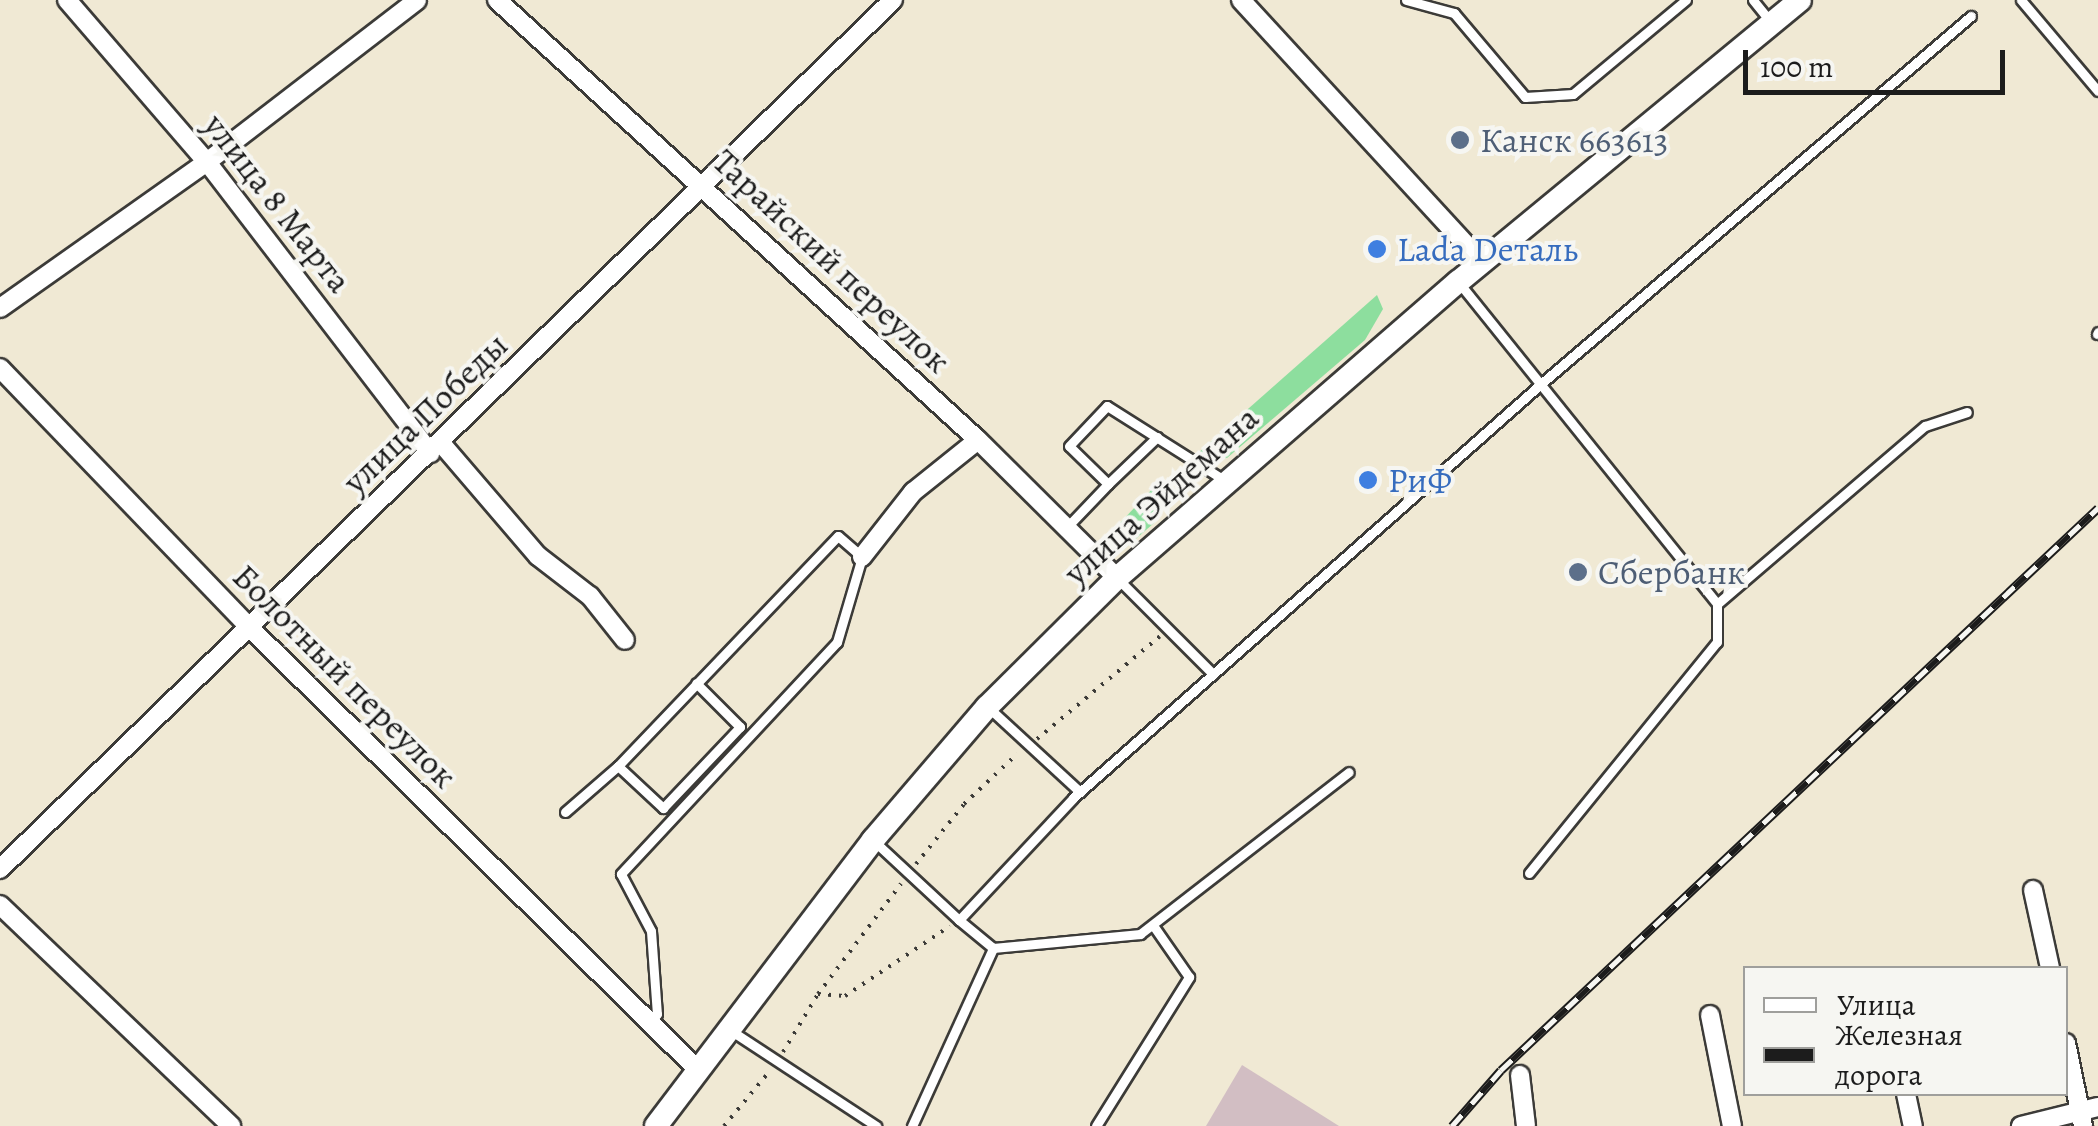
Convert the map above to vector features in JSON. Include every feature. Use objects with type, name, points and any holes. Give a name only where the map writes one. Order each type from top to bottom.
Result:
[{"type":"main road","name":"улица Эйдемана","points":[[656,1126],[873,840],[987,706],[1117,578],[1458,282],[1800,0]]},
{"type":"street","name":"улица 8 Марта","points":[[66,0],[208,162],[435,448],[538,556],[590,596],[624,640]]},
{"type":"street","points":[[0,308],[208,162],[417,0]]},
{"type":"street","name":"Тарайский переулок","points":[[497,0],[978,440],[1117,578]]},
{"type":"street","name":"улица Победы","points":[[0,870],[706,189],[893,0]]},
{"type":"street","points":[[1241,0],[1482,262]]},
{"type":"street","name":"Болотный переулок","points":[[0,368],[249,627],[647,1026],[697,1070]]},
{"type":"street","points":[[862,557],[913,492],[978,440]]},
{"type":"street","points":[[2033,890],[2050,966]]},
{"type":"street","points":[[0,905],[232,1126]]},
{"type":"street","points":[[1710,1014],[1732,1126]]},
{"type":"street","points":[[2021,1126],[2087,1114],[2068,1050]]},
{"type":"street","points":[[1520,1075],[1526,1126]]},
{"type":"street","points":[[1906,1096],[1913,1126]]},
{"type":"lane","points":[[1406,0],[1454,13],[1525,96],[1573,94],[1686,0]]},
{"type":"lane","points":[[1753,0],[1772,24]]},
{"type":"lane","points":[[2021,0],[2098,92]]},
{"type":"lane","points":[[959,920],[1080,792],[1543,382],[1972,16]]},
{"type":"lane","points":[[1458,282],[1543,382],[1718,604],[1717,642],[1529,873]]},
{"type":"lane","points":[[1108,484],[1069,446],[1107,406],[1226,481]]},
{"type":"lane","points":[[1718,604],[1925,426],[1966,412]]},
{"type":"lane","points":[[1066,528],[1157,437]]},
{"type":"lane","points":[[565,812],[618,766],[838,536],[862,557],[838,642],[620,874],[651,931],[657,1014],[647,1026]]},
{"type":"lane","points":[[1117,578],[1213,674]]},
{"type":"lane","points":[[618,766],[663,808],[740,727],[696,684]]},
{"type":"lane","points":[[987,706],[1080,792]]},
{"type":"lane","points":[[873,840],[993,948],[1155,928],[1349,772]]},
{"type":"lane","points":[[1096,1126],[1189,976],[1155,928]]},
{"type":"lane","points":[[912,1126],[993,948]]},
{"type":"lane","points":[[728,1028],[876,1126]]},
{"type":"path","points":[[724,1126],[777,1063],[818,994],[909,873]]},
{"type":"path","points":[[818,994],[845,996],[959,920]]},
{"type":"shaded area","points":[[1242,1065],[1339,1126],[1206,1126]]},
{"type":"green space","points":[[1377,295],[1383,309],[1365,340],[1227,458],[1207,460],[1197,454]]},
{"type":"green space","points":[[1157,484],[1163,502],[1154,523],[1122,551],[1103,553],[1097,547]]},
{"type":"railway","points":[[1452,1126],[1501,1070],[2098,508]]},
{"type":"place","name":"Канск 663613","points":[[1460,140]]},
{"type":"place","name":"Lada Dеталь","points":[[1377,249]]},
{"type":"place","name":"РиФ","points":[[1368,480]]},
{"type":"place","name":"Сбербанк","points":[[1578,572]]}]
